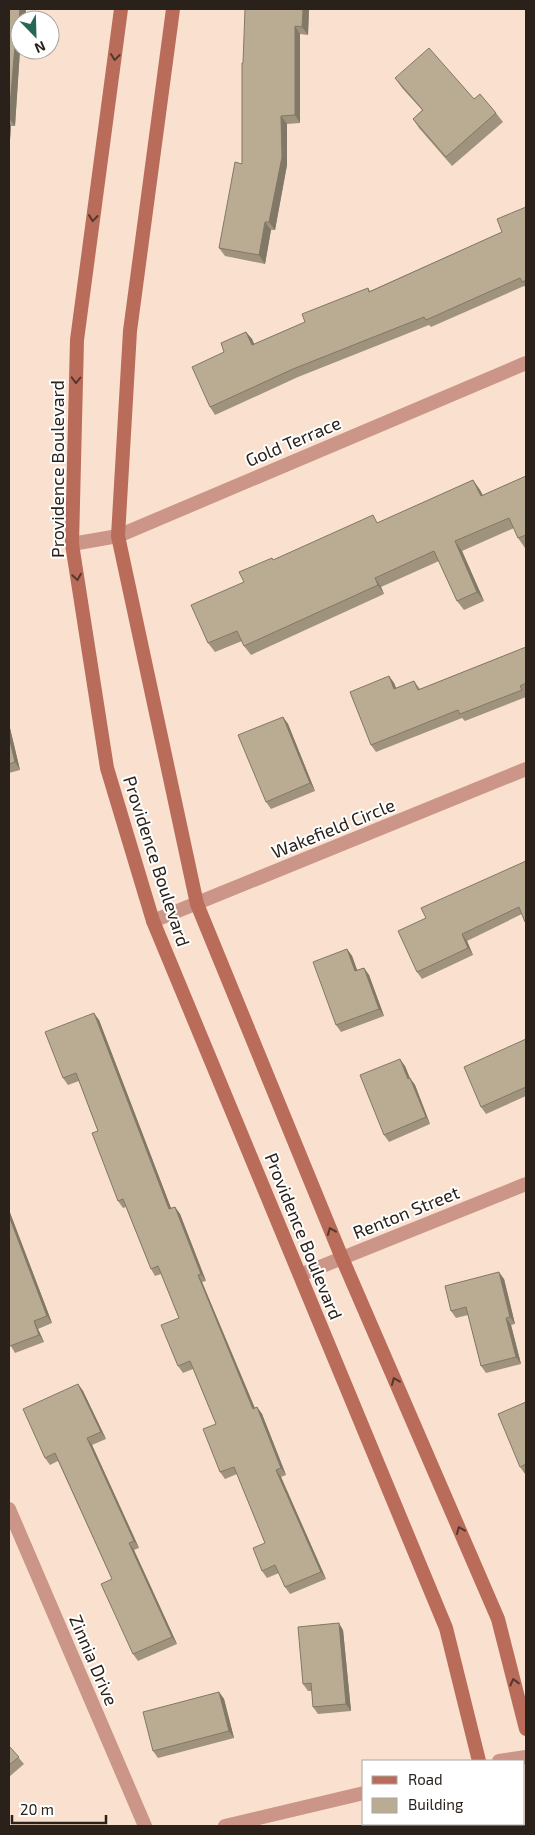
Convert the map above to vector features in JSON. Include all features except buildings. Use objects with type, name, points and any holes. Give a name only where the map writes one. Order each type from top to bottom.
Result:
[{"type":"main road","name":"Providence Boulevard","points":[[121,9],[77,340],[72,544],[107,768],[153,921],[446,1628],[479,1760]]},
{"type":"main road","name":"Providence Boulevard","points":[[173,9],[130,331],[118,536],[197,904],[342,1258],[498,1619],[526,1729]]},
{"type":"street","name":"Gold Terrace","points":[[72,544],[118,536],[526,362]]},
{"type":"street","name":"Wakefield Circle","points":[[153,921],[526,769]]},
{"type":"street","name":"Renton Street","points":[[300,1275],[526,1184]]},
{"type":"street","name":"Zinnia Drive","points":[[9,1510],[145,1826]]},
{"type":"street","points":[[506,1760],[526,1757]]},
{"type":"street","points":[[225,1826],[362,1793]]}]
